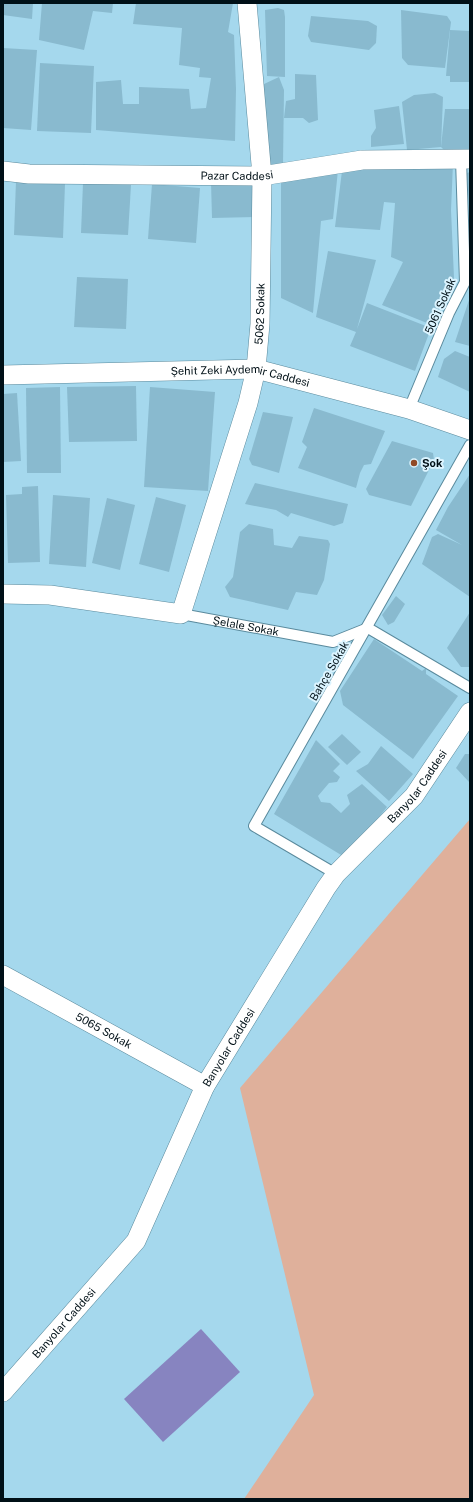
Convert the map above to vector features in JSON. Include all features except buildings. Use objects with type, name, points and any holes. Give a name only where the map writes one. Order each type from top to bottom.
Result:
[{"type":"street","name":"5062 Sokak","points":[[181,614],[248,403],[256,369],[260,324],[262,176],[247,3]]},
{"type":"street","name":"Pazar Caddesi","points":[[3,171],[29,174],[262,176],[362,160],[465,159]]},
{"type":"street","name":"Şehit Zeki Aydemir Caddesi","points":[[3,375],[256,369],[409,409],[470,430]]},
{"type":"street","name":"Şelale Sokak","points":[[3,594],[50,595],[181,614]]},
{"type":"street","name":"Banyolar Caddesi","points":[[3,1392],[136,1241],[205,1086],[336,874],[414,796],[470,712]]},
{"type":"street","name":"5065 Sokak","points":[[3,975],[205,1086]]},
{"type":"lane","name":"5061 Sokak","points":[[409,409],[449,313],[468,283],[465,159]]},
{"type":"lane","name":"Bahçe Sokak","points":[[336,874],[254,826],[368,628],[470,445]]},
{"type":"lane","name":"Şelale Sokak","points":[[181,614],[334,642],[368,628]]},
{"type":"lane","points":[[368,628],[470,688]]},
{"type":"shaded area","points":[[470,819],[470,1499],[244,1499],[314,1395],[240,1088]]},
{"type":"shaded area","points":[[201,1329],[240,1372],[163,1442],[124,1399]]},
{"type":"place","name":"Şok","points":[[414,463]]}]
